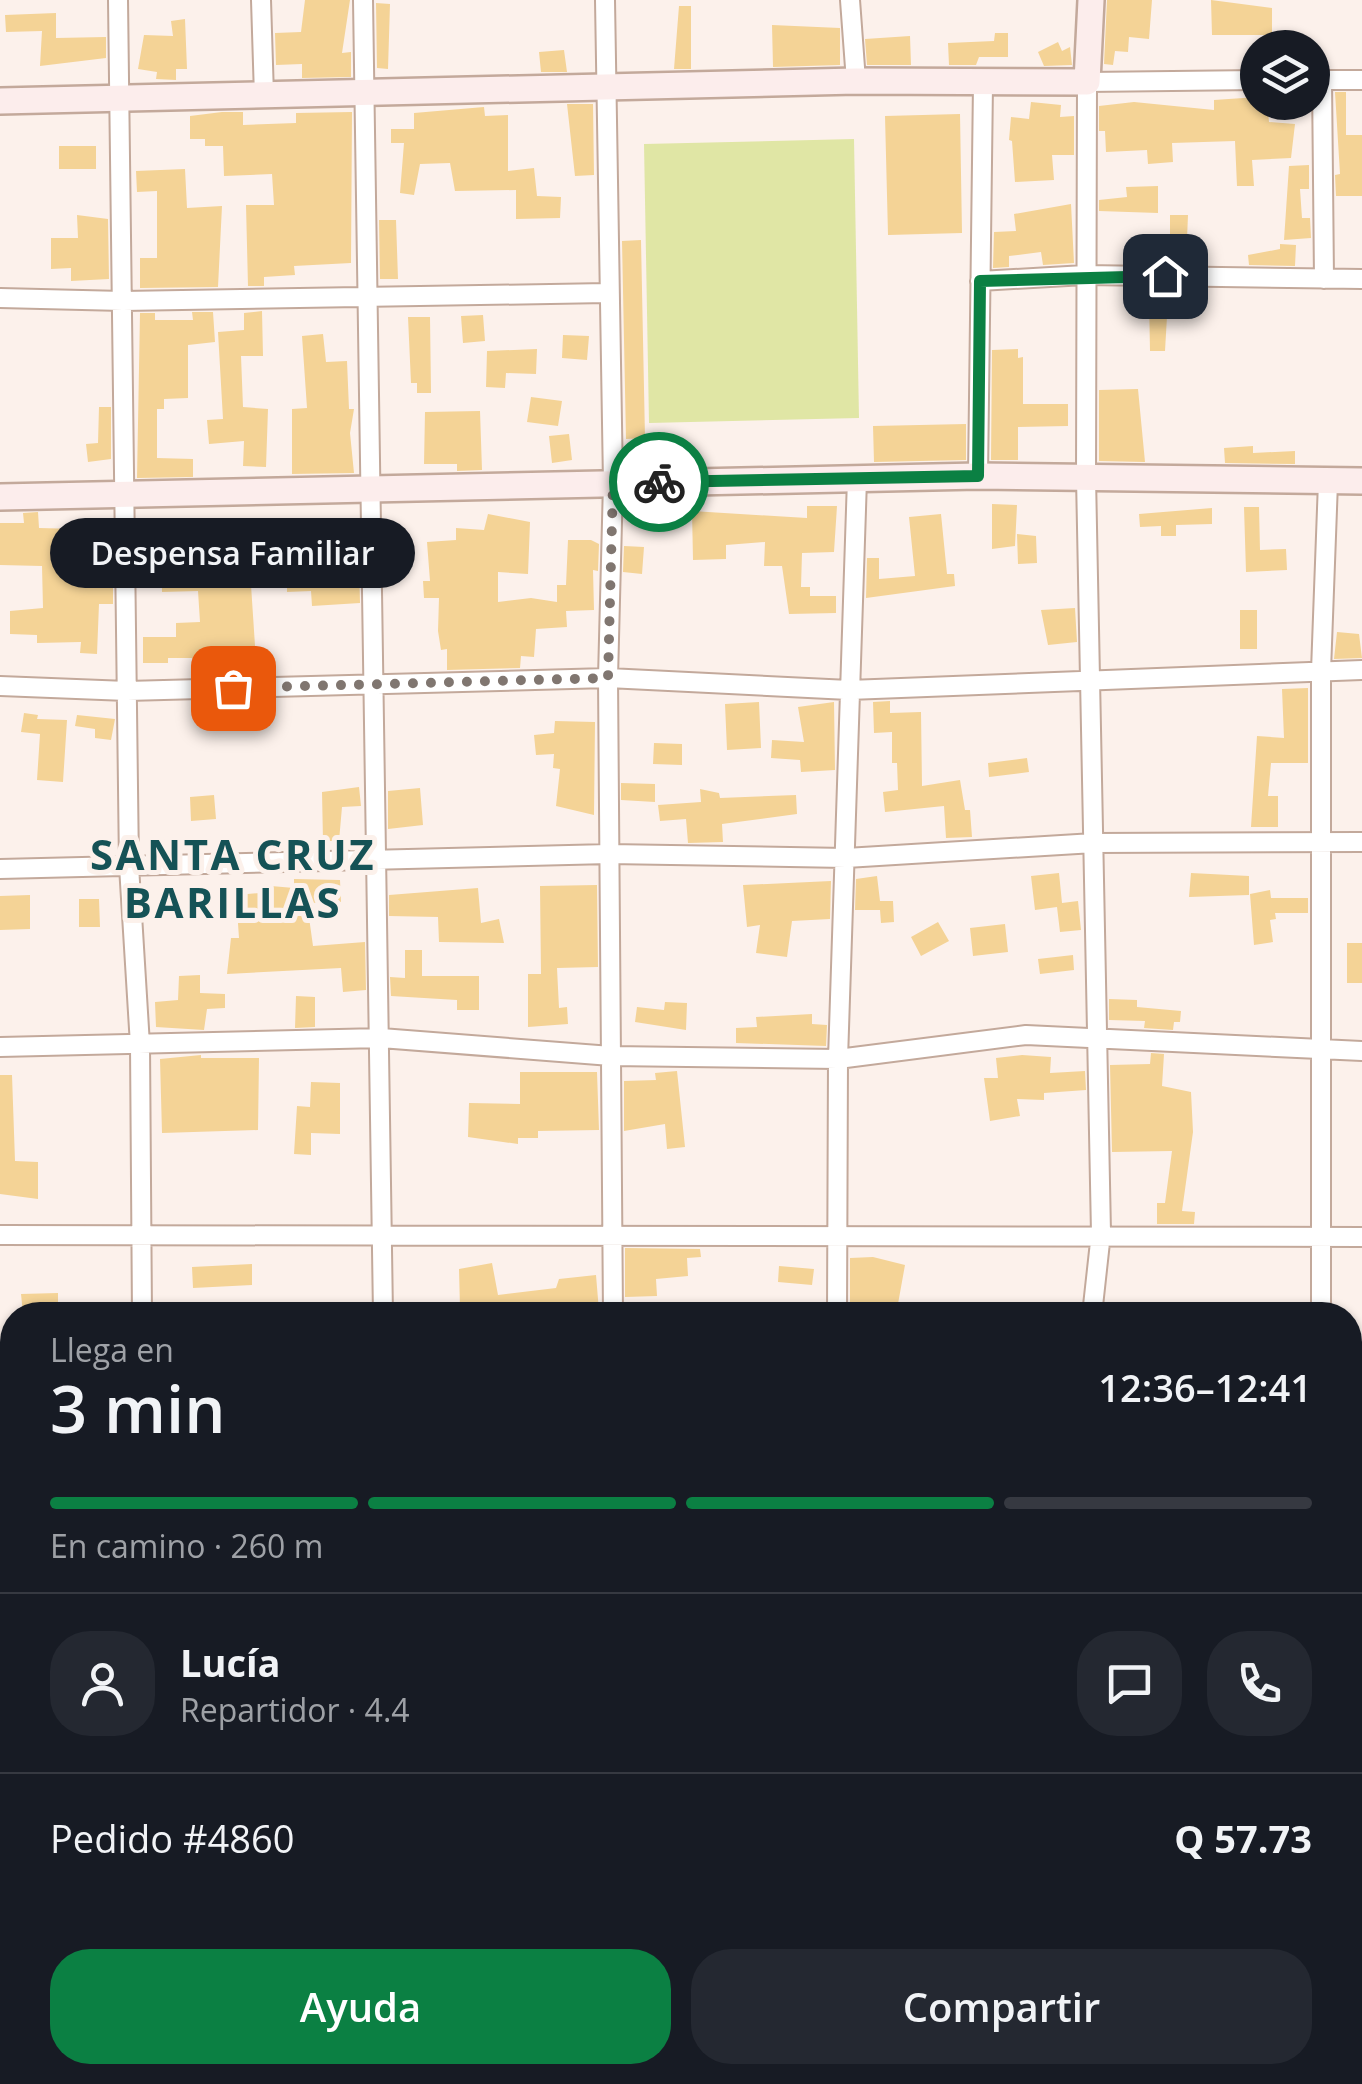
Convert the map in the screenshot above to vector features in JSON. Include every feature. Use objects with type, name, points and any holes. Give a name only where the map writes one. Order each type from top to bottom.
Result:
[{"type":"street","points":[[118,0],[129,866],[140,1045],[142,1302]]},
{"type":"street","points":[[261,0],[264,96]]},
{"type":"street","points":[[363,0],[383,1302]]},
{"type":"street","points":[[605,0],[606,293],[613,483],[608,678],[613,1302]]},
{"type":"street","points":[[850,0],[856,81]]},
{"type":"street","points":[[1092,0],[1087,82],[1086,477],[1101,1038],[1102,1234],[1094,1302]]},
{"type":"street","points":[[0,101],[856,81],[982,84],[1240,80]]},
{"type":"street","points":[[1330,80],[1362,80]]},
{"type":"street","points":[[978,476],[982,84]]},
{"type":"street","points":[[1318,120],[1324,280]]},
{"type":"street","points":[[980,281],[1085,275],[1362,279]]},
{"type":"street","points":[[0,298],[123,301],[606,293]]},
{"type":"street","points":[[0,497],[978,476],[1362,481]]},
{"type":"street","points":[[837,1302],[838,1059],[856,479]]},
{"type":"street","points":[[1321,1302],[1324,842],[1321,671],[1328,482]]},
{"type":"street","points":[[0,686],[127,691],[608,678],[849,690],[1362,670]]},
{"type":"street","points":[[0,869],[609,854],[846,858],[1094,843],[1266,839],[1362,842]]},
{"type":"street","points":[[0,1047],[381,1038],[611,1056],[838,1059],[1026,1035],[1362,1051]]},
{"type":"street","points":[[0,1235],[142,1232],[382,1238],[1102,1234],[1362,1238]]},
{"type":"green space","points":[[854,139],[859,418],[649,423],[644,144]]},
{"type":"building","points":[[305,0],[350,0],[342,53],[351,52],[351,77],[302,78],[302,64],[276,65],[275,33],[301,32]]},
{"type":"building","points":[[1107,0],[1152,0],[1149,39],[1129,37],[1128,52],[1115,51],[1113,65],[1104,64]]},
{"type":"building","points":[[1211,0],[1272,8],[1272,30],[1212,35]]},
{"type":"building","points":[[376,3],[390,4],[388,69],[377,68]]},
{"type":"building","points":[[679,6],[691,6],[691,69],[674,69]]},
{"type":"building","points":[[56,13],[56,38],[106,37],[106,58],[40,66],[42,31],[6,32],[5,15]]},
{"type":"building","points":[[185,19],[187,69],[176,69],[176,80],[156,79],[157,72],[138,69],[144,35],[173,36],[171,21]]},
{"type":"building","points":[[772,25],[840,28],[840,65],[773,67]]},
{"type":"building","points":[[995,33],[1008,33],[1008,57],[979,57],[976,65],[949,65],[948,43],[994,41]]},
{"type":"building","points":[[910,36],[911,65],[867,65],[865,39]]},
{"type":"building","points":[[1058,42],[1062,51],[1070,47],[1072,65],[1044,66],[1038,52]]},
{"type":"building","points":[[564,50],[567,72],[541,72],[539,52]]},
{"type":"building","points":[[1335,92],[1346,92],[1346,135],[1362,135],[1362,196],[1336,196],[1335,175],[1340,174]]},
{"type":"building","points":[[1240,98],[1240,120],[1295,124],[1291,158],[1252,160],[1254,186],[1237,186],[1235,141],[1172,143],[1173,162],[1148,164],[1147,150],[1106,152],[1105,131],[1099,131],[1099,106],[1134,102],[1214,110],[1214,100]]},
{"type":"building","points":[[1031,102],[1061,105],[1060,117],[1074,116],[1074,155],[1052,155],[1054,180],[1015,182],[1009,140],[1011,117],[1029,119]]},
{"type":"building","points":[[567,104],[593,104],[594,175],[575,176]]},
{"type":"building","points":[[484,107],[485,116],[508,115],[508,171],[534,168],[537,196],[561,197],[560,218],[516,219],[516,190],[455,191],[450,163],[420,164],[414,195],[400,193],[404,143],[391,143],[391,129],[414,129],[414,113]]},
{"type":"building","points":[[243,112],[243,125],[296,123],[296,113],[352,112],[351,263],[294,266],[295,275],[264,277],[264,286],[248,286],[246,205],[274,205],[272,174],[224,176],[223,146],[205,146],[205,139],[190,139],[190,116]]},
{"type":"building","points":[[960,114],[962,233],[888,235],[885,116]]},
{"type":"building","points":[[59,146],[96,146],[96,169],[59,169]]},
{"type":"building","points":[[1309,165],[1309,189],[1300,189],[1302,218],[1310,218],[1311,238],[1284,240],[1289,166]]},
{"type":"building","points":[[185,169],[187,208],[222,206],[218,287],[140,288],[140,258],[157,258],[157,191],[137,192],[136,171]]},
{"type":"building","points":[[1158,186],[1158,213],[1099,211],[1099,200],[1127,197],[1126,187]]},
{"type":"building","points":[[1071,204],[1074,263],[1043,265],[1041,252],[1009,256],[1009,267],[993,268],[994,232],[1016,231],[1014,214]]},
{"type":"building","points":[[77,215],[108,219],[109,279],[71,281],[71,268],[51,269],[51,238],[78,238]]},
{"type":"building","points":[[1170,215],[1188,215],[1186,263],[1170,263]]},
{"type":"building","points":[[379,220],[396,220],[398,279],[380,279]]},
{"type":"building","points":[[641,240],[645,438],[626,439],[622,241]]},
{"type":"building","points":[[1280,244],[1296,245],[1295,266],[1249,265],[1248,255],[1280,249]]},
{"type":"building","points":[[1149,299],[1168,299],[1165,351],[1150,351]]},
{"type":"building","points":[[262,311],[263,356],[241,356],[243,407],[268,409],[266,467],[243,466],[244,441],[209,444],[207,420],[223,419],[218,332],[244,330],[244,313]]},
{"type":"building","points":[[192,312],[213,312],[215,342],[188,345],[188,398],[164,399],[164,409],[157,409],[157,458],[193,459],[193,477],[137,478],[140,313],[155,313],[155,320],[193,320]]},
{"type":"building","points":[[483,315],[485,341],[463,343],[461,316]]},
{"type":"building","points":[[408,317],[430,317],[431,393],[417,393],[417,383],[411,383]]},
{"type":"building","points":[[323,334],[326,362],[347,361],[349,409],[354,409],[350,433],[354,473],[292,474],[292,409],[307,408],[302,336]]},
{"type":"building","points":[[563,335],[589,336],[587,360],[562,358]]},
{"type":"building","points":[[537,349],[536,374],[506,373],[505,388],[486,387],[487,351]]},
{"type":"building","points":[[1018,349],[1018,358],[1023,357],[1023,404],[1068,404],[1068,426],[1018,427],[1018,460],[991,460],[992,350]]},
{"type":"building","points":[[1138,389],[1145,462],[1099,461],[1099,390]]},
{"type":"building","points":[[531,397],[562,401],[558,426],[527,422]]},
{"type":"building","points":[[99,407],[111,407],[111,459],[88,462],[86,444],[98,443]]},
{"type":"building","points":[[480,411],[482,470],[457,471],[457,464],[424,464],[425,412]]},
{"type":"building","points":[[966,424],[966,460],[874,462],[873,426]]},
{"type":"building","points":[[569,434],[572,460],[552,463],[549,436]]},
{"type":"building","points":[[1253,446],[1253,453],[1295,451],[1295,464],[1225,463],[1224,448]]},
{"type":"building","points":[[992,504],[1017,505],[1015,546],[992,549]]},
{"type":"building","points":[[807,506],[837,506],[834,552],[802,553],[801,587],[810,587],[810,596],[836,596],[836,613],[789,614],[782,566],[764,566],[765,542],[726,545],[726,559],[693,560],[692,511],[807,518]]},
{"type":"building","points":[[1244,507],[1259,507],[1260,550],[1286,549],[1287,570],[1246,572]]},
{"type":"building","points":[[1212,508],[1212,524],[1176,525],[1176,536],[1161,536],[1161,526],[1140,527],[1139,514]]},
{"type":"building","points":[[38,512],[39,528],[77,529],[76,523],[90,522],[93,568],[113,567],[113,604],[99,604],[97,654],[80,653],[81,642],[37,643],[37,635],[10,634],[10,611],[43,608],[42,566],[0,565],[0,523],[24,523],[23,513]]},
{"type":"building","points":[[488,514],[530,522],[528,574],[498,572],[498,602],[531,598],[557,602],[557,585],[566,585],[568,540],[591,540],[599,544],[598,571],[593,570],[594,610],[566,611],[567,627],[536,629],[534,657],[521,656],[520,668],[447,670],[447,649],[441,650],[438,631],[439,598],[424,598],[423,581],[430,581],[427,542],[456,540],[456,528],[484,530]]},
{"type":"building","points":[[941,514],[947,574],[954,574],[955,586],[866,598],[867,558],[879,558],[879,579],[915,576],[909,517]]},
{"type":"building","points":[[358,524],[360,603],[312,606],[311,591],[287,592],[287,581],[251,585],[256,661],[206,664],[206,658],[168,658],[168,663],[143,663],[143,637],[176,637],[176,623],[200,622],[198,591],[162,592],[161,540],[191,540],[192,574],[264,569],[261,548],[309,543],[308,527]]},
{"type":"building","points":[[1017,534],[1036,536],[1037,563],[1018,564]]},
{"type":"building","points":[[624,546],[644,547],[642,574],[623,572]]},
{"type":"building","points":[[1075,608],[1077,642],[1048,645],[1041,610]]},
{"type":"building","points":[[1240,610],[1257,610],[1257,649],[1240,649]]},
{"type":"building","points":[[1337,632],[1359,634],[1362,658],[1334,659]]},
{"type":"building","points":[[1308,688],[1308,763],[1271,763],[1268,796],[1278,796],[1278,827],[1251,827],[1257,736],[1284,738],[1282,689]]},
{"type":"building","points":[[890,701],[890,713],[921,712],[922,786],[960,780],[965,810],[970,810],[972,837],[946,838],[944,806],[885,812],[883,792],[898,790],[897,763],[892,763],[892,732],[874,733],[873,702]]},
{"type":"building","points":[[759,702],[761,748],[727,750],[725,704]]},
{"type":"building","points":[[834,702],[835,770],[801,772],[800,760],[771,758],[772,740],[804,742],[798,707]]},
{"type":"building","points":[[24,713],[38,715],[37,719],[67,720],[63,782],[37,780],[40,734],[21,732]]},
{"type":"building","points":[[77,715],[115,719],[111,740],[95,738],[95,729],[75,726]]},
{"type":"building","points":[[555,721],[595,722],[594,815],[556,806],[560,769],[553,768],[554,754],[536,755],[534,735],[554,733]]},
{"type":"building","points":[[654,743],[682,744],[682,765],[653,764]]},
{"type":"building","points":[[1027,758],[1029,772],[989,777],[988,763]]},
{"type":"building","points":[[621,783],[655,784],[655,802],[621,800]]},
{"type":"building","points":[[359,787],[361,806],[342,807],[339,841],[323,841],[322,792]]},
{"type":"building","points":[[420,788],[423,825],[388,829],[388,791]]},
{"type":"building","points":[[700,789],[719,793],[720,798],[796,795],[797,814],[722,824],[723,842],[688,843],[686,819],[660,821],[658,805],[701,802]]},
{"type":"building","points":[[214,795],[216,819],[191,821],[190,797]]},
{"type":"building","points":[[1059,873],[1062,903],[1078,901],[1081,930],[1060,932],[1057,907],[1035,910],[1031,876]]},
{"type":"building","points":[[1191,873],[1249,876],[1249,895],[1189,897]]},
{"type":"building","points":[[877,876],[880,901],[893,901],[894,922],[881,923],[880,910],[855,910],[856,879]]},
{"type":"building","points":[[294,879],[340,880],[341,902],[307,903],[313,946],[365,942],[366,990],[343,992],[341,968],[227,974],[231,938],[239,938],[236,895],[270,892],[271,886],[294,888]]},
{"type":"building","points":[[831,881],[830,919],[792,921],[787,957],[756,953],[760,925],[747,927],[743,885]]},
{"type":"building","points":[[597,885],[598,967],[557,968],[559,1008],[567,1007],[568,1024],[528,1027],[528,974],[541,974],[540,886]]},
{"type":"building","points":[[478,888],[481,923],[499,919],[504,943],[439,942],[438,917],[389,916],[389,895]]},
{"type":"building","points":[[1270,890],[1271,898],[1308,898],[1308,913],[1275,913],[1276,919],[1270,920],[1273,942],[1254,945],[1250,894]]},
{"type":"building","points":[[30,895],[30,929],[0,930],[0,896]]},
{"type":"building","points":[[79,899],[99,899],[100,927],[79,927]]},
{"type":"building","points":[[938,922],[949,941],[921,956],[911,937]]},
{"type":"building","points":[[1005,924],[1008,952],[973,956],[970,928]]},
{"type":"building","points":[[1347,943],[1362,943],[1362,983],[1347,983]]},
{"type":"building","points":[[405,950],[422,950],[422,976],[479,976],[479,1010],[457,1010],[457,1000],[391,996],[390,977],[405,978]]},
{"type":"building","points":[[1073,955],[1074,970],[1040,974],[1038,959]]},
{"type":"building","points":[[200,975],[200,993],[225,994],[225,1008],[207,1009],[204,1030],[156,1027],[155,1002],[178,1000],[179,976]]},
{"type":"building","points":[[296,996],[315,997],[315,1027],[295,1028]]},
{"type":"building","points":[[1109,999],[1137,1000],[1137,1007],[1181,1011],[1180,1022],[1174,1022],[1173,1030],[1144,1028],[1145,1021],[1109,1020]]},
{"type":"building","points":[[665,1002],[687,1003],[686,1030],[635,1022],[637,1007],[664,1010]]},
{"type":"building","points":[[812,1014],[812,1024],[827,1025],[826,1046],[736,1043],[736,1028],[757,1027],[756,1017]]},
{"type":"building","points":[[1151,1053],[1164,1054],[1162,1086],[1191,1092],[1193,1132],[1182,1211],[1195,1212],[1194,1224],[1157,1224],[1157,1203],[1165,1203],[1172,1151],[1112,1152],[1110,1065],[1150,1064]]},
{"type":"building","points":[[201,1055],[259,1058],[258,1130],[162,1133],[160,1059]]},
{"type":"building","points":[[1051,1057],[1050,1073],[1085,1071],[1086,1090],[1044,1093],[1044,1100],[1017,1099],[1020,1116],[990,1121],[984,1078],[998,1078],[996,1058]]},
{"type":"building","points":[[677,1071],[685,1147],[667,1149],[665,1124],[624,1131],[624,1081],[656,1080],[655,1073]]},
{"type":"building","points":[[520,1072],[597,1072],[599,1130],[538,1131],[538,1138],[518,1138],[518,1144],[468,1137],[469,1103],[520,1104]]},
{"type":"building","points":[[0,1075],[12,1075],[15,1161],[38,1162],[38,1199],[0,1194]]},
{"type":"building","points":[[311,1082],[340,1083],[340,1134],[311,1133],[311,1155],[294,1154],[297,1106],[310,1107]]},
{"type":"building","points":[[625,1248],[700,1249],[701,1257],[687,1258],[688,1276],[656,1279],[657,1296],[625,1297]]},
{"type":"building","points":[[873,1257],[905,1265],[898,1302],[850,1302],[850,1258]]},
{"type":"building","points":[[492,1263],[498,1295],[556,1288],[559,1279],[596,1275],[598,1302],[460,1302],[459,1269]]},
{"type":"building","points":[[252,1264],[252,1285],[193,1288],[192,1267]]},
{"type":"building","points":[[779,1266],[814,1269],[812,1285],[778,1282]]},
{"type":"building","points":[[58,1293],[58,1302],[22,1302],[21,1294]]},
{"type":"way so far","points":[[233,688],[608,678],[613,483],[659,482]]},
{"type":"place","name":"Despensa Familiar","points":[[233,688]]},
{"type":"district","name":"SANTA CRUZ BARILLAS","points":[[233,877]]},
{"type":"route","points":[[659,482],[978,476],[980,281],[1085,275],[1165,276]]}]
